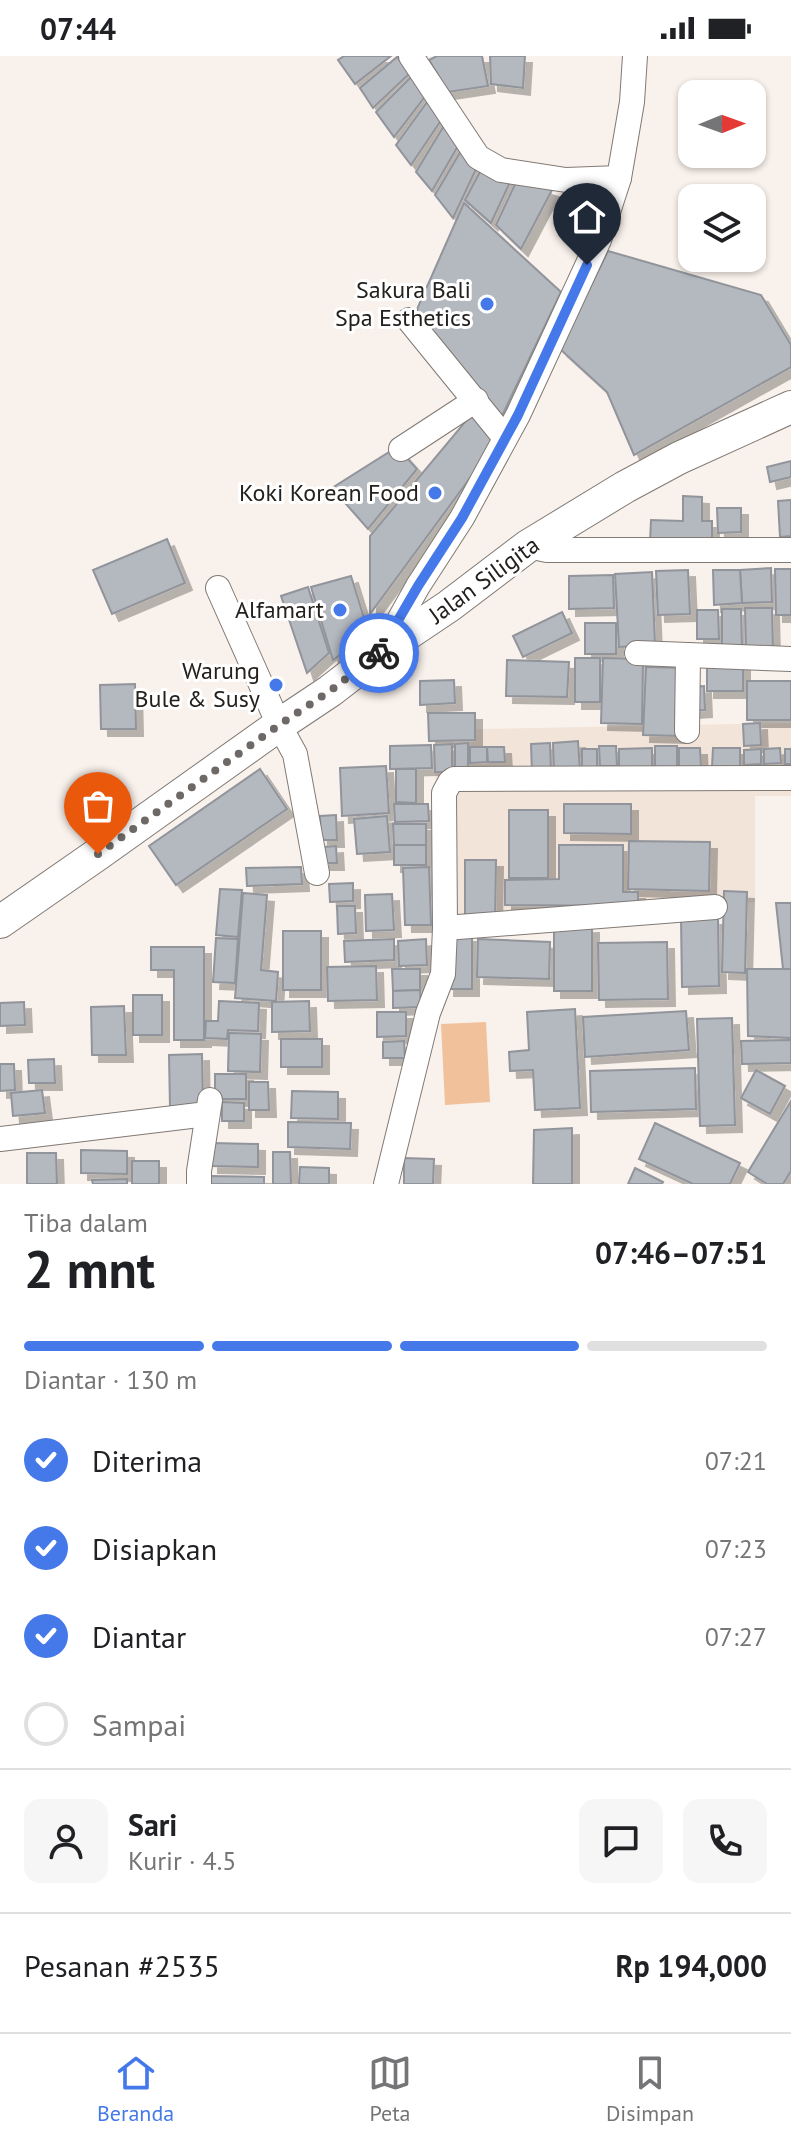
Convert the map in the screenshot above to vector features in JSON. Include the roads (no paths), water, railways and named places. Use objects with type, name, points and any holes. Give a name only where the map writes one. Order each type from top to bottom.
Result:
[{"type":"main road","name":"Jalan Siligita","points":[[0,922],[330,691],[528,546],[679,458],[791,407]]},
{"type":"street","points":[[411,56],[478,157],[501,170],[566,180],[619,178]]},
{"type":"street","points":[[382,651],[418,586],[462,518],[518,415],[599,240],[619,178],[632,102],[635,56]]},
{"type":"street","points":[[409,320],[505,438]]},
{"type":"street","points":[[401,449],[476,400]]},
{"type":"street","points":[[528,546],[547,550],[791,550]]},
{"type":"street","points":[[218,588],[295,754],[317,873]]},
{"type":"street","points":[[637,653],[791,659]]},
{"type":"street","points":[[687,731],[688,655]]},
{"type":"street","points":[[386,1184],[428,1013],[443,974],[444,793],[450,782],[454,779],[791,778]]},
{"type":"street","points":[[445,928],[715,907]]},
{"type":"street","points":[[0,1139],[208,1107],[199,1184]]},
{"type":"place","name":"Sakura Bali Spa Esthetics","points":[[487,304]]},
{"type":"place","name":"Koki Korean Food","points":[[435,493]]},
{"type":"place","name":"Alfamart","points":[[340,610]]},
{"type":"place","name":"Warung Bule & Susy","points":[[276,685]]}]
